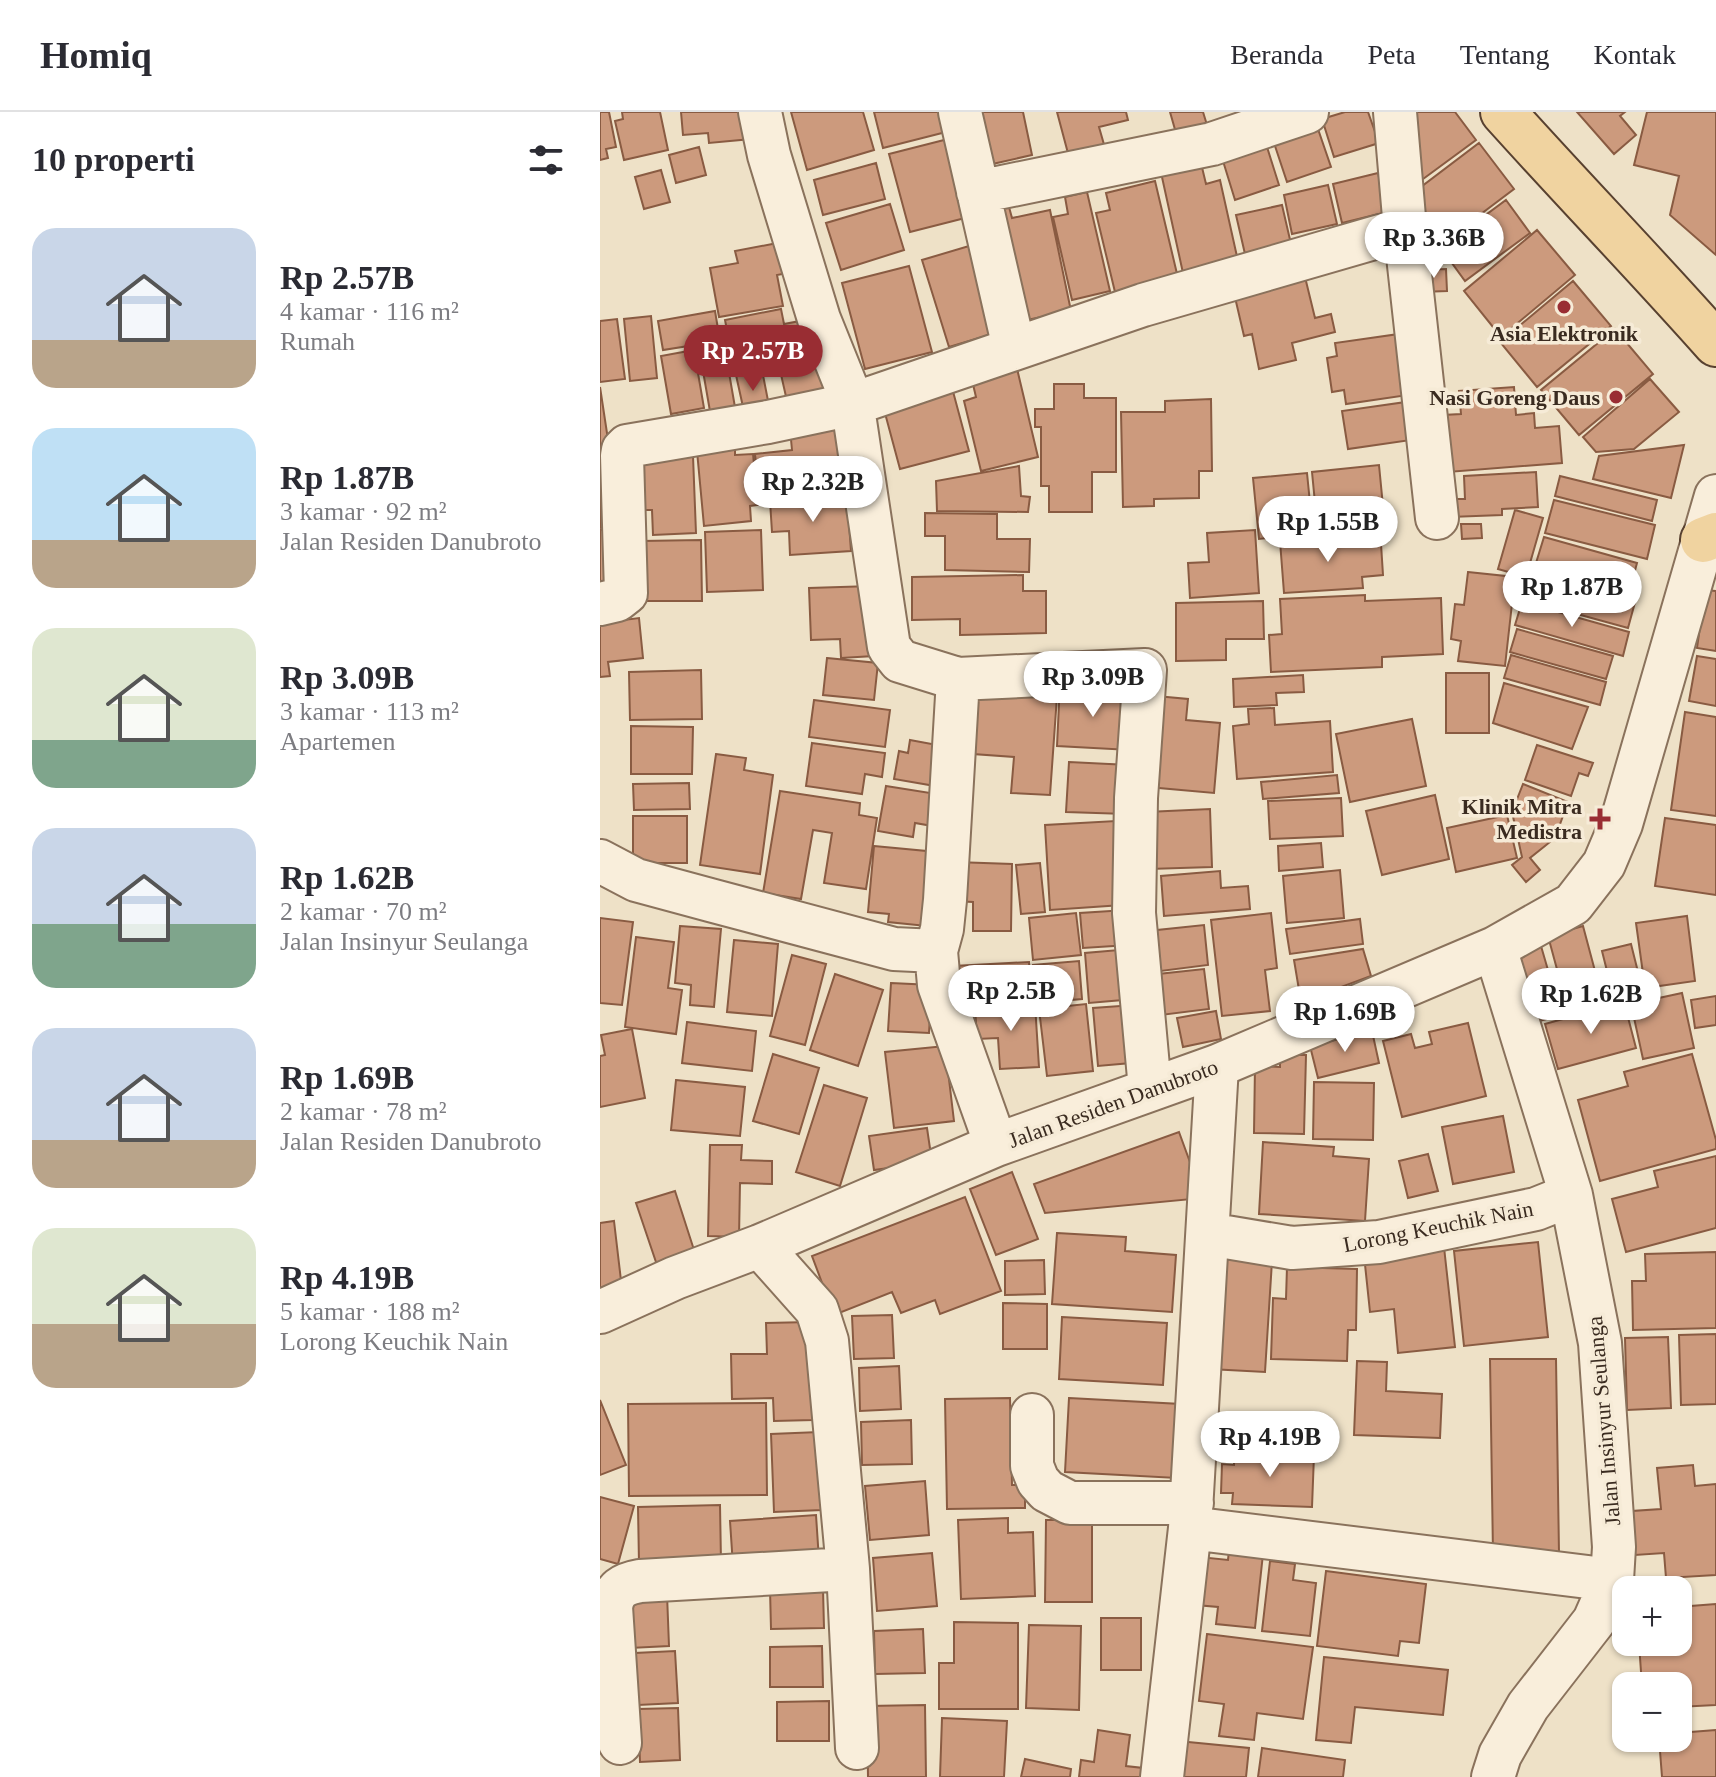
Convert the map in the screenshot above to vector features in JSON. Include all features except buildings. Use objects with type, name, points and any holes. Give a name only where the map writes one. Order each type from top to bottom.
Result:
[{"type":"main road","points":[[1503,112],[1716,344]]},
{"type":"street","points":[[760,112],[769,155],[819,319],[853,404],[889,647],[900,661],[958,679],[1145,670],[1136,798],[1134,913],[1150,1089]]},
{"type":"street","points":[[960,112],[1014,348]]},
{"type":"street","points":[[978,192],[1212,144],[1307,112]]},
{"type":"street","points":[[1395,112],[1437,518]]},
{"type":"street","points":[[600,604],[617,600],[626,593],[622,456],[627,446],[853,404],[1157,300],[1405,229]]},
{"type":"street","name":"Jalan Residen Danubroto","points":[[600,1312],[996,1145],[1217,1066],[1495,948],[1573,904],[1604,864],[1621,824],[1710,537],[1716,496]]},
{"type":"street","points":[[958,679],[945,900],[936,951],[939,985],[996,1145]]},
{"type":"street","points":[[600,861],[636,880],[710,900],[894,949],[936,951]]},
{"type":"street","name":"Jalan Insinyur Seulanga","points":[[1495,948],[1571,1195],[1600,1343],[1614,1547],[1612,1576]]},
{"type":"street","points":[[1162,1777],[1191,1515],[1217,1066]]},
{"type":"street","name":"Lorong Keuchik Nain","points":[[1208,1234],[1292,1248],[1379,1242],[1536,1209],[1571,1195]]},
{"type":"street","points":[[760,1246],[817,1310],[824,1327],[848,1569],[857,1748]]},
{"type":"street","points":[[1032,1415],[1032,1466],[1038,1481],[1047,1491],[1070,1503],[1191,1515],[1612,1580]]},
{"type":"street","points":[[620,1743],[611,1607],[613,1596],[619,1589],[640,1581],[848,1569]]},
{"type":"street","name":"Jalan Insinyur Seulanga","points":[[1493,1777],[1500,1755],[1528,1706],[1594,1621],[1612,1580]]},
{"type":"place","name":"Asia Elektronik","points":[[1564,307]]},
{"type":"place","name":"Nasi Goreng Daus","points":[[1616,397]]},
{"type":"place","name":"Klinik Mitra Medistra","points":[[1600,819]]}]
